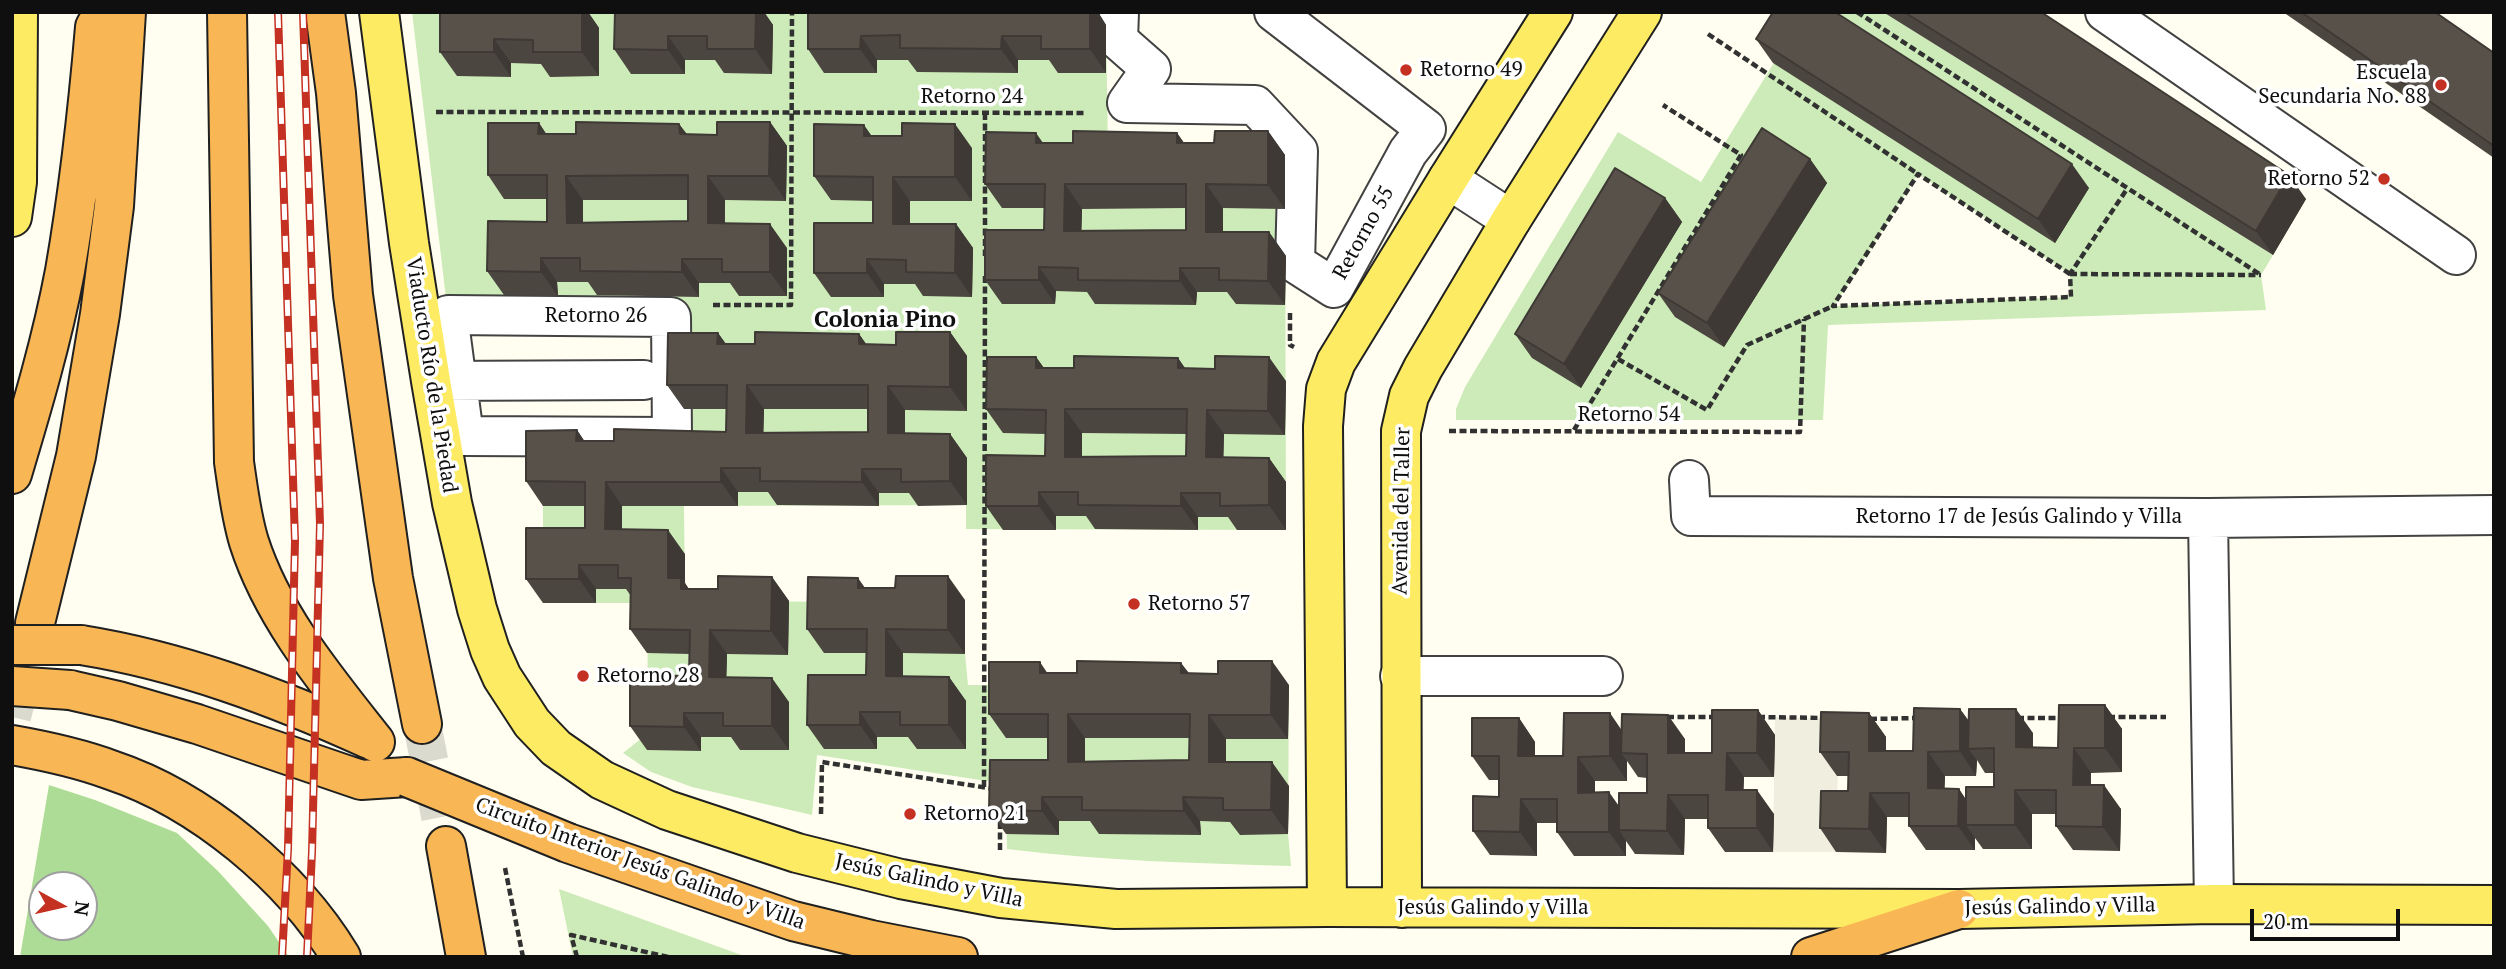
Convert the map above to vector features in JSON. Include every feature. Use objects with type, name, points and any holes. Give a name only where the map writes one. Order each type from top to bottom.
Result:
[{"type":"highway","points":[[12,474],[37,388],[64,274],[85,142],[95,27],[104,12]]},
{"type":"highway","points":[[126,12],[114,206],[100,314],[75,456],[24,634],[127,653],[209,676],[375,742]]},
{"type":"highway","points":[[227,12],[234,462],[239,503],[249,542],[263,579],[286,621],[332,688],[407,777]]},
{"type":"highway","points":[[325,12],[336,93],[353,295],[393,578],[422,724]]},
{"type":"highway","points":[[336,93],[340,12]]},
{"type":"highway","points":[[12,686],[70,690],[118,701],[197,724],[362,780],[407,777]]},
{"type":"highway","points":[[12,745],[57,753],[114,770],[156,789],[238,841],[282,881],[331,939],[341,957]]},
{"type":"highway","name":"Circuito Interior Jesús Galindo y Villa","points":[[407,777],[568,843],[793,921],[958,957]]},
{"type":"highway","points":[[446,846],[466,957]]},
{"type":"highway","points":[[1811,957],[1959,909]]},
{"type":"main road","points":[[14,199],[18,12]]},
{"type":"main road","name":"Viaducto Río de la Piedad","points":[[379,12],[409,243],[444,380],[453,503],[477,609],[490,650],[502,677],[532,723]]},
{"type":"main road","points":[[1327,907],[1323,426],[1326,389],[1336,362],[1553,12]]},
{"type":"main road","name":"Avenida del Taller","points":[[1402,908],[1401,431],[1409,396],[1511,220],[1642,12]]},
{"type":"main road","name":"Jesús Galindo y Villa","points":[[532,723],[556,748],[603,780],[667,810],[746,838],[901,878],[1001,898],[1116,909],[1959,909],[2214,904],[2494,905]]},
{"type":"street","name":"Retorno 55","points":[[1119,12],[1118,40],[1151,69],[1128,103],[1255,106],[1298,150],[1295,263],[1334,288],[1408,152],[1426,129],[1274,12]]},
{"type":"street","points":[[2105,12],[2456,255]]},
{"type":"street","points":[[1448,179],[1511,220]]},
{"type":"street","name":"Retorno 26","points":[[448,315],[671,317],[673,437],[464,436],[444,380],[448,315]]},
{"type":"street","points":[[444,380],[644,380]]},
{"type":"street","name":"Retorno 17 de Jesús Galindo y Villa","points":[[1689,480],[1691,516],[2208,518],[2214,904]]},
{"type":"street","points":[[2208,518],[2494,515]]},
{"type":"street","points":[[1400,676],[1603,676]]},
{"type":"path","points":[[708,305],[791,305],[792,12]]},
{"type":"path","points":[[1708,34],[2070,274],[2261,275],[1857,12]]},
{"type":"path","points":[[1574,430],[1741,155],[1663,105]]},
{"type":"path","name":"Retorno 24","points":[[393,113],[1088,113]]},
{"type":"path","points":[[984,788],[985,113]]},
{"type":"path","points":[[1833,306],[1918,174]]},
{"type":"path","points":[[1618,359],[1707,410],[1746,345],[1833,306],[2071,297],[2070,274],[2127,189]]},
{"type":"path","points":[[1290,303],[1290,345],[1336,362]]},
{"type":"path","name":"Retorno 54","points":[[1458,431],[1800,432],[1804,319]]},
{"type":"path","points":[[1655,717],[1722,717]]},
{"type":"path","points":[[1748,717],[1839,719]]},
{"type":"path","points":[[2102,717],[2210,717]]},
{"type":"path","points":[[1867,719],[1922,718]]},
{"type":"path","points":[[2005,718],[2074,718]]},
{"type":"path","points":[[819,858],[822,762],[1000,790]]},
{"type":"path","points":[[1000,817],[1001,898]]},
{"type":"path","points":[[505,868],[523,957]]},
{"type":"path","points":[[577,957],[571,935],[668,957]]},
{"type":"green space","points":[[412,12],[1106,12],[1108,155],[1285,155],[1286,530],[966,529],[966,505],[684,506],[685,601],[875,602],[965,654],[968,685],[1289,685],[1288,834],[1291,866],[1113,859],[1007,849],[1006,784],[817,755],[812,815],[692,787],[651,772],[623,753],[647,734],[648,603],[543,603],[543,455],[672,437],[671,317],[448,315]]},
{"type":"green space","points":[[1805,12],[1883,12],[2273,255],[2261,275],[2266,310],[1828,325],[1823,420],[1456,420],[1456,409],[1465,387],[1618,132],[1701,182]],"holes":[[[1918,174],[2070,274],[2070,297],[1834,306]]]},
{"type":"green space","points":[[49,785],[95,800],[177,833],[218,871],[268,926],[289,957],[20,957],[28,910],[28,941],[98,941],[98,871],[34,871]]},
{"type":"green space","points":[[559,889],[747,957],[573,957]]},
{"type":"shaded area","points":[[1775,717],[1839,719],[1836,852],[1773,852]]},
{"type":"building","points":[[440,12],[582,12],[582,52],[533,52],[533,40],[494,39],[494,52],[440,52]]},
{"type":"building","points":[[615,12],[756,12],[755,49],[707,49],[707,36],[668,36],[668,50],[614,49]]},
{"type":"building","points":[[808,12],[1090,12],[1090,49],[1041,49],[1041,36],[1002,36],[1001,49],[900,48],[900,35],[861,36],[860,49],[808,49]]},
{"type":"building","points":[[1773,12],[1835,12],[2072,164],[2038,219],[1756,39]]},
{"type":"building","points":[[1904,12],[2041,12],[2289,175],[2256,231]]},
{"type":"building","name":"Escuela Secundaria No. 88","points":[[2301,12],[2435,12],[2494,53],[2494,146]]},
{"type":"building","points":[[576,122],[679,124],[680,134],[717,135],[717,122],[770,122],[769,176],[708,176],[708,223],[770,224],[770,272],[722,272],[722,259],[682,259],[682,272],[580,271],[580,258],[541,258],[541,272],[487,271],[488,221],[547,222],[547,175],[488,175],[488,123],[539,123],[538,134],[576,134]],"holes":[[[688,175],[688,221],[567,223],[566,176]]]},
{"type":"building","points":[[902,123],[955,124],[955,177],[893,177],[893,224],[956,224],[955,273],[906,272],[906,260],[867,259],[867,273],[814,273],[814,223],[873,223],[873,177],[814,176],[814,124],[864,125],[864,136],[902,136]]},
{"type":"building","points":[[1762,128],[1810,159],[1707,323],[1658,293]]},
{"type":"building","points":[[1073,131],[1177,133],[1177,143],[1214,143],[1215,131],[1268,131],[1268,185],[1206,184],[1206,232],[1269,232],[1268,281],[1219,280],[1219,268],[1180,268],[1180,281],[1078,280],[1078,268],[1039,267],[1039,280],[985,280],[985,230],[1044,230],[1045,184],[985,184],[986,132],[1036,133],[1036,143],[1073,143]],"holes":[[[1065,184],[1186,184],[1186,230],[1064,231]]]},
{"type":"building","points":[[1615,168],[1665,198],[1564,364],[1515,334]]},
{"type":"building","points":[[755,332],[859,334],[859,344],[896,345],[896,332],[950,332],[950,387],[888,386],[888,433],[950,434],[950,481],[901,482],[901,469],[862,469],[862,482],[760,481],[760,468],[721,468],[721,482],[606,482],[605,529],[668,530],[668,578],[681,578],[681,589],[718,589],[718,576],[772,577],[771,631],[710,630],[709,677],[772,678],[772,726],[723,726],[723,713],[684,713],[684,727],[630,726],[630,675],[689,676],[690,630],[630,629],[631,578],[618,578],[618,565],[579,565],[579,579],[526,579],[526,528],[585,528],[585,482],[526,481],[526,431],[577,430],[576,441],[614,441],[614,429],[726,432],[727,385],[667,385],[668,333],[718,333],[717,344],[755,344]],"holes":[[[747,385],[868,385],[868,432],[746,433]]]},
{"type":"building","points":[[1074,356],[1178,358],[1178,368],[1215,369],[1215,356],[1269,357],[1268,411],[1207,410],[1206,457],[1269,458],[1269,505],[1220,506],[1220,493],[1181,493],[1181,506],[1078,505],[1078,492],[1039,492],[1039,506],[986,506],[986,455],[1045,456],[1046,410],[986,409],[987,357],[1036,357],[1036,368],[1074,368]],"holes":[[[1065,409],[1187,409],[1186,456],[1065,457]]]},
{"type":"building","points":[[896,576],[948,576],[948,630],[886,629],[886,676],[949,677],[949,725],[900,725],[900,712],[860,712],[860,725],[807,725],[808,675],[866,675],[867,629],[807,629],[808,577],[858,578],[858,588],[895,588]]},
{"type":"building","points":[[1077,661],[1181,663],[1181,673],[1218,674],[1218,661],[1272,661],[1271,715],[1209,715],[1209,762],[1272,762],[1271,810],[1223,810],[1223,798],[1183,797],[1184,811],[1082,810],[1082,797],[1042,797],[1042,811],[989,810],[990,760],[1048,760],[1048,714],[989,714],[989,662],[1040,662],[1040,673],[1077,673]],"holes":[[[1068,714],[1190,714],[1189,760],[1068,762]]]},
{"type":"building","points":[[2059,705],[2105,705],[2105,748],[2074,748],[2073,785],[2104,785],[2103,827],[2056,826],[2056,790],[2015,790],[2015,825],[1966,825],[1966,787],[1994,787],[1994,748],[1968,749],[1969,709],[2016,709],[2016,747],[2058,748]]},
{"type":"building","points":[[1914,708],[1960,709],[1960,751],[1928,752],[1928,788],[1959,789],[1958,826],[1909,826],[1909,793],[1870,793],[1869,829],[1820,828],[1821,791],[1848,791],[1849,752],[1820,752],[1821,712],[1869,713],[1869,751],[1913,751]]},
{"type":"building","points":[[1712,710],[1758,710],[1757,753],[1727,753],[1726,790],[1757,790],[1757,828],[1708,828],[1708,795],[1668,795],[1667,831],[1619,830],[1619,793],[1647,793],[1647,754],[1621,753],[1622,714],[1668,715],[1668,753],[1712,753]]},
{"type":"building","points":[[1564,713],[1610,713],[1610,756],[1578,757],[1578,793],[1609,792],[1609,832],[1557,832],[1557,799],[1521,799],[1520,832],[1473,831],[1473,796],[1499,797],[1499,756],[1472,756],[1472,718],[1519,718],[1518,756],[1563,756]]},
{"type":"tunnel","points":[[12,717],[35,623]]},
{"type":"tunnel","points":[[422,724],[446,846]]},
{"type":"railway","points":[[278,12],[295,541],[288,849],[282,957]]},
{"type":"railway","points":[[303,12],[320,524],[307,957]]},
{"type":"place","name":"Retorno 49","points":[[1406,70]]},
{"type":"place","name":"Escuela Secundaria No. 88","points":[[2441,85]]},
{"type":"place","name":"Retorno 52","points":[[2384,179]]},
{"type":"place","name":"Retorno 57","points":[[1134,604]]},
{"type":"place","name":"Retorno 28","points":[[583,676]]},
{"type":"place","name":"Retorno 21","points":[[910,814]]},
{"type":"district","name":"Colonia Pino","points":[[885,320]]}]
